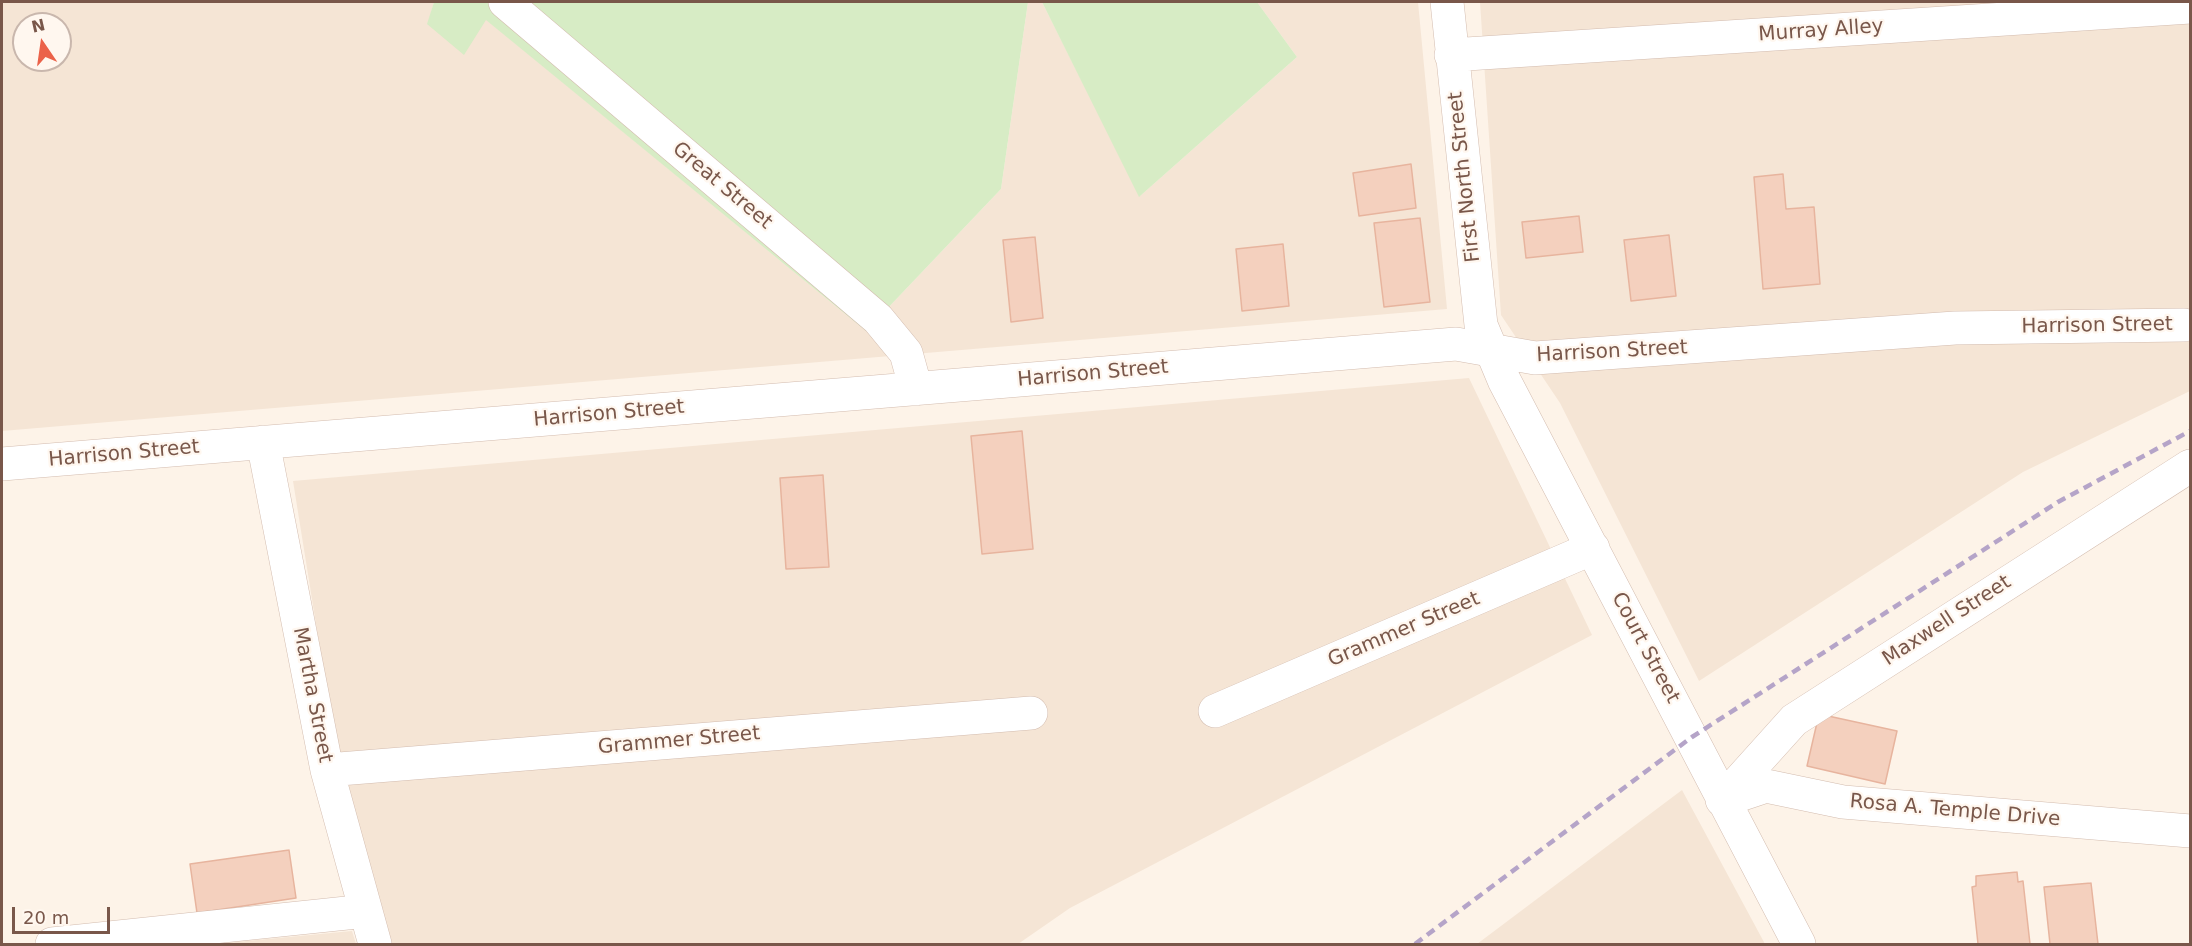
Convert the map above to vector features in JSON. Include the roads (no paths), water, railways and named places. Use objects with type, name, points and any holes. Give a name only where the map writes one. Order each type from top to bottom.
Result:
[{"type":"street","name":"Great Street","points":[[505,2],[878,318],[906,353],[916,388]]},
{"type":"street","name":"First North Street","points":[[1447,2],[1481,325],[1492,350]]},
{"type":"street","name":"Murray Alley","points":[[1451,55],[2190,7]]},
{"type":"street","name":"Harrison Street","points":[[2,464],[1456,344],[1535,358],[1954,328],[2184,325]]},
{"type":"street","name":"Court Street","points":[[1492,350],[1504,380],[1799,945]]},
{"type":"street","name":"Martha Street","points":[[263,442],[327,770],[375,945]]},
{"type":"street","name":"Maxwell Street","points":[[1722,800],[1794,720],[2190,466]]},
{"type":"street","name":"Grammer Street","points":[[1215,711],[1593,548]]},
{"type":"street","name":"Grammer Street","points":[[327,770],[1031,713]]},
{"type":"street","name":"Rosa A. Temple Drive","points":[[1722,800],[1766,786],[1844,801],[2190,831]]},
{"type":"street","points":[[52,945],[366,911]]},
{"type":"railway","points":[[1415,944],[1692,737],[2058,502],[2190,431]]}]
